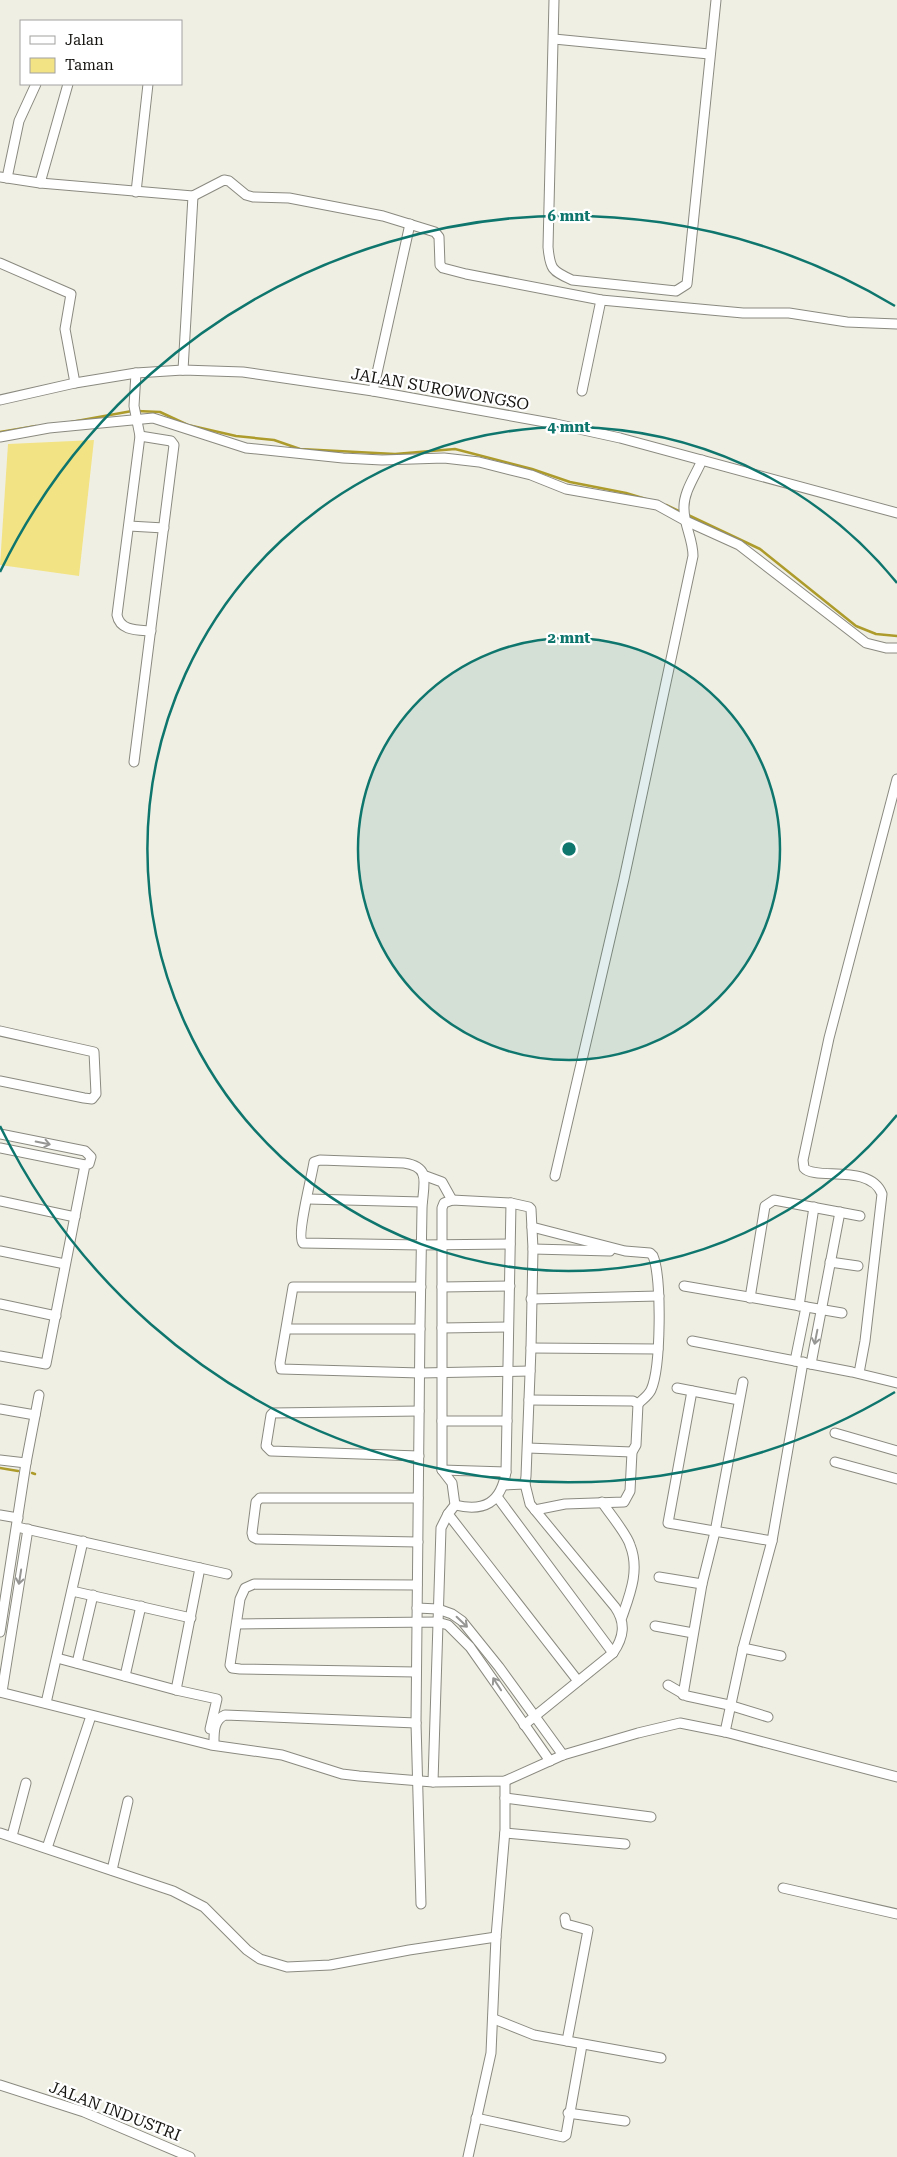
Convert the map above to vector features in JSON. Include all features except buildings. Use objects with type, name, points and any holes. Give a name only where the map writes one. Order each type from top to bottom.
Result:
[{"type":"street","points":[[554,0],[549,264],[556,273],[572,280],[676,291],[687,284],[716,0]]},
{"type":"street","points":[[554,39],[709,54]]},
{"type":"street","points":[[36,85],[19,121],[3,178],[193,196],[224,180],[229,181],[246,195],[253,197],[289,198],[383,216],[438,234],[439,259],[443,268],[466,274],[601,300],[743,313],[789,313],[847,322],[897,324]]},
{"type":"street","points":[[40,183],[68,85]]},
{"type":"street","points":[[136,192],[148,85]]},
{"type":"street","points":[[184,370],[193,196]]},
{"type":"street","points":[[373,391],[410,224]]},
{"type":"street","points":[[0,263],[71,294],[65,328],[75,383]]},
{"type":"street","points":[[582,391],[601,300]]},
{"type":"street","name":"JALAN SUROWONGSO","points":[[0,400],[75,383],[136,373],[184,370],[243,372],[373,391],[556,424],[620,438],[897,513]]},
{"type":"street","points":[[136,373],[134,414],[140,436],[136,456],[118,619],[130,629],[151,631]]},
{"type":"street","points":[[0,437],[134,414],[159,419],[246,448],[343,458],[444,458],[471,460],[532,475],[566,489],[657,505],[685,515],[739,545],[866,643],[886,648],[897,648]]},
{"type":"street","points":[[134,762],[174,445],[171,441],[140,436]]},
{"type":"street","points":[[555,1176],[626,870],[692,556],[693,546],[685,515],[685,497],[702,460]]},
{"type":"street","points":[[129,526],[164,528]]},
{"type":"street","points":[[859,1374],[865,1341],[882,1194],[879,1187],[873,1182],[855,1176],[828,1172],[811,1173],[804,1168],[803,1160],[829,1038],[897,780]]},
{"type":"street","points":[[0,1031],[94,1052],[96,1094],[92,1099],[84,1098],[0,1080]]},
{"type":"street","points":[[0,1134],[85,1151],[91,1157],[89,1164],[85,1165],[0,1148]]},
{"type":"street","points":[[452,1200],[442,1182],[423,1175],[417,1167],[404,1163],[320,1160],[314,1162],[300,1238],[303,1243],[510,1244]]},
{"type":"street","points":[[0,1356],[46,1364],[85,1165]]},
{"type":"street","points":[[421,1904],[416,1672],[423,1175]]},
{"type":"street","points":[[308,1198],[422,1202]]},
{"type":"street","points":[[433,1782],[441,1528],[455,1505],[452,1483],[442,1470],[442,1208],[444,1204],[452,1200],[511,1203],[530,1208],[533,1249],[528,1448],[525,1484],[528,1499],[622,1617]]},
{"type":"street","points":[[750,1298],[765,1206],[774,1200],[860,1216]]},
{"type":"street","points":[[0,1201],[75,1217]]},
{"type":"street","points":[[455,1505],[467,1508],[480,1506],[498,1498],[504,1485],[506,1472],[511,1203]]},
{"type":"street","points":[[803,1362],[803,1307],[814,1207]]},
{"type":"street","points":[[725,1732],[729,1705],[743,1648],[772,1542],[803,1362],[821,1310],[840,1212]]},
{"type":"street","points":[[532,1226],[625,1251]]},
{"type":"street","points":[[533,1249],[650,1253],[653,1256],[659,1296],[658,1348],[652,1388],[647,1397],[638,1404],[636,1445],[632,1452],[630,1491],[627,1499],[624,1502],[550,1505],[535,1510]]},
{"type":"street","points":[[0,1251],[65,1264]]},
{"type":"street","points":[[830,1262],[858,1266]]},
{"type":"street","points":[[421,1287],[296,1286],[292,1291],[280,1363],[281,1369],[420,1373],[530,1372]]},
{"type":"street","points":[[442,1287],[510,1286]]},
{"type":"street","points":[[684,1286],[842,1313]]},
{"type":"street","points":[[531,1299],[659,1296]]},
{"type":"street","points":[[0,1304],[56,1316]]},
{"type":"street","points":[[442,1328],[508,1327]]},
{"type":"street","points":[[287,1329],[420,1329]]},
{"type":"street","points":[[692,1341],[803,1362],[897,1383]]},
{"type":"street","points":[[531,1348],[658,1348]]},
{"type":"street","points":[[683,1695],[702,1584],[715,1532],[744,1382]]},
{"type":"street","points":[[677,1388],[739,1400]]},
{"type":"street","points":[[692,1391],[667,1522],[772,1542]]},
{"type":"street","points":[[0,1632],[26,1463],[39,1395]]},
{"type":"street","points":[[529,1400],[634,1401],[638,1404]]},
{"type":"street","points":[[0,1409],[35,1414]]},
{"type":"street","points":[[419,1411],[274,1413],[271,1415],[266,1446],[271,1451],[419,1456]]},
{"type":"street","points":[[442,1421],[507,1421]]},
{"type":"street","points":[[835,1433],[897,1451]]},
{"type":"street","points":[[528,1448],[632,1452]]},
{"type":"street","points":[[0,1460],[26,1463]]},
{"type":"street","points":[[835,1462],[897,1479]]},
{"type":"street","points":[[442,1470],[506,1472]]},
{"type":"street","points":[[504,1485],[525,1484]]},
{"type":"street","points":[[418,1498],[260,1498],[256,1502],[252,1533],[253,1537],[257,1539],[418,1542]]},
{"type":"street","points":[[498,1498],[614,1653]]},
{"type":"street","points":[[524,1725],[614,1653],[620,1642],[622,1617],[633,1588],[632,1553],[630,1543],[602,1502]]},
{"type":"street","points":[[448,1514],[578,1681]]},
{"type":"street","points":[[0,1515],[28,1529],[227,1574]]},
{"type":"street","points":[[28,1529],[1,1692],[210,1745],[282,1755],[342,1774],[433,1782],[505,1781],[564,1755],[680,1723],[725,1732],[897,1777]]},
{"type":"street","points":[[46,1703],[82,1542]]},
{"type":"street","points":[[176,1690],[200,1568]]},
{"type":"street","points":[[659,1577],[702,1584]]},
{"type":"street","points":[[416,1672],[235,1669],[230,1665],[242,1592],[245,1588],[254,1584],[417,1585]]},
{"type":"street","points":[[72,1590],[191,1618]]},
{"type":"street","points":[[77,1663],[93,1595]]},
{"type":"street","points":[[125,1676],[141,1606]]},
{"type":"street","points":[[417,1608],[438,1608],[462,1621],[564,1755]]},
{"type":"street","points":[[237,1624],[437,1622],[448,1625],[470,1647],[492,1675],[550,1761]]},
{"type":"street","points":[[655,1626],[694,1633]]},
{"type":"street","points":[[743,1648],[781,1656]]},
{"type":"street","points":[[57,1658],[217,1699],[210,1745]]},
{"type":"street","points":[[668,1685],[683,1695],[729,1705],[768,1717]]},
{"type":"street","points":[[210,1745],[215,1726],[221,1717],[225,1715],[416,1723]]},
{"type":"street","points":[[47,1848],[91,1716]]},
{"type":"street","points":[[468,2157],[491,2053],[496,1937],[505,1833],[505,1781]]},
{"type":"street","points":[[12,1836],[26,1783]]},
{"type":"street","points":[[505,1798],[651,1817]]},
{"type":"street","points":[[112,1870],[128,1801]]},
{"type":"street","points":[[0,1833],[173,1891],[204,1907],[247,1950],[260,1959],[288,1967],[330,1965],[409,1950],[496,1937]]},
{"type":"street","points":[[505,1833],[625,1844]]},
{"type":"street","points":[[783,1888],[897,1914]]},
{"type":"street","points":[[565,1918],[566,1924],[588,1930],[567,2041]]},
{"type":"street","points":[[494,2018],[534,2035],[661,2058]]},
{"type":"street","points":[[476,2118],[563,2137],[566,2135],[568,2113],[582,2045]]},
{"type":"street","name":"JALAN INDUSTRI","points":[[0,2085],[84,2112],[190,2157]]},
{"type":"street","points":[[568,2113],[624,2122]]},
{"type":"green space","points":[[94,440],[79,576],[0,565],[8,444]]},
{"type":"waterway","points":[[71,422],[132,411]]},
{"type":"waterway","points":[[137,411],[160,412],[188,425],[236,436],[274,440],[300,449],[395,454],[455,449],[532,469],[570,482],[646,499]]},
{"type":"waterway","points":[[0,432],[36,426]]},
{"type":"waterway","points":[[666,505],[681,512]]},
{"type":"waterway","points":[[686,514],[760,549],[856,626],[876,634],[897,636]]},
{"type":"waterway","points":[[0,1468],[18,1471]]}]
